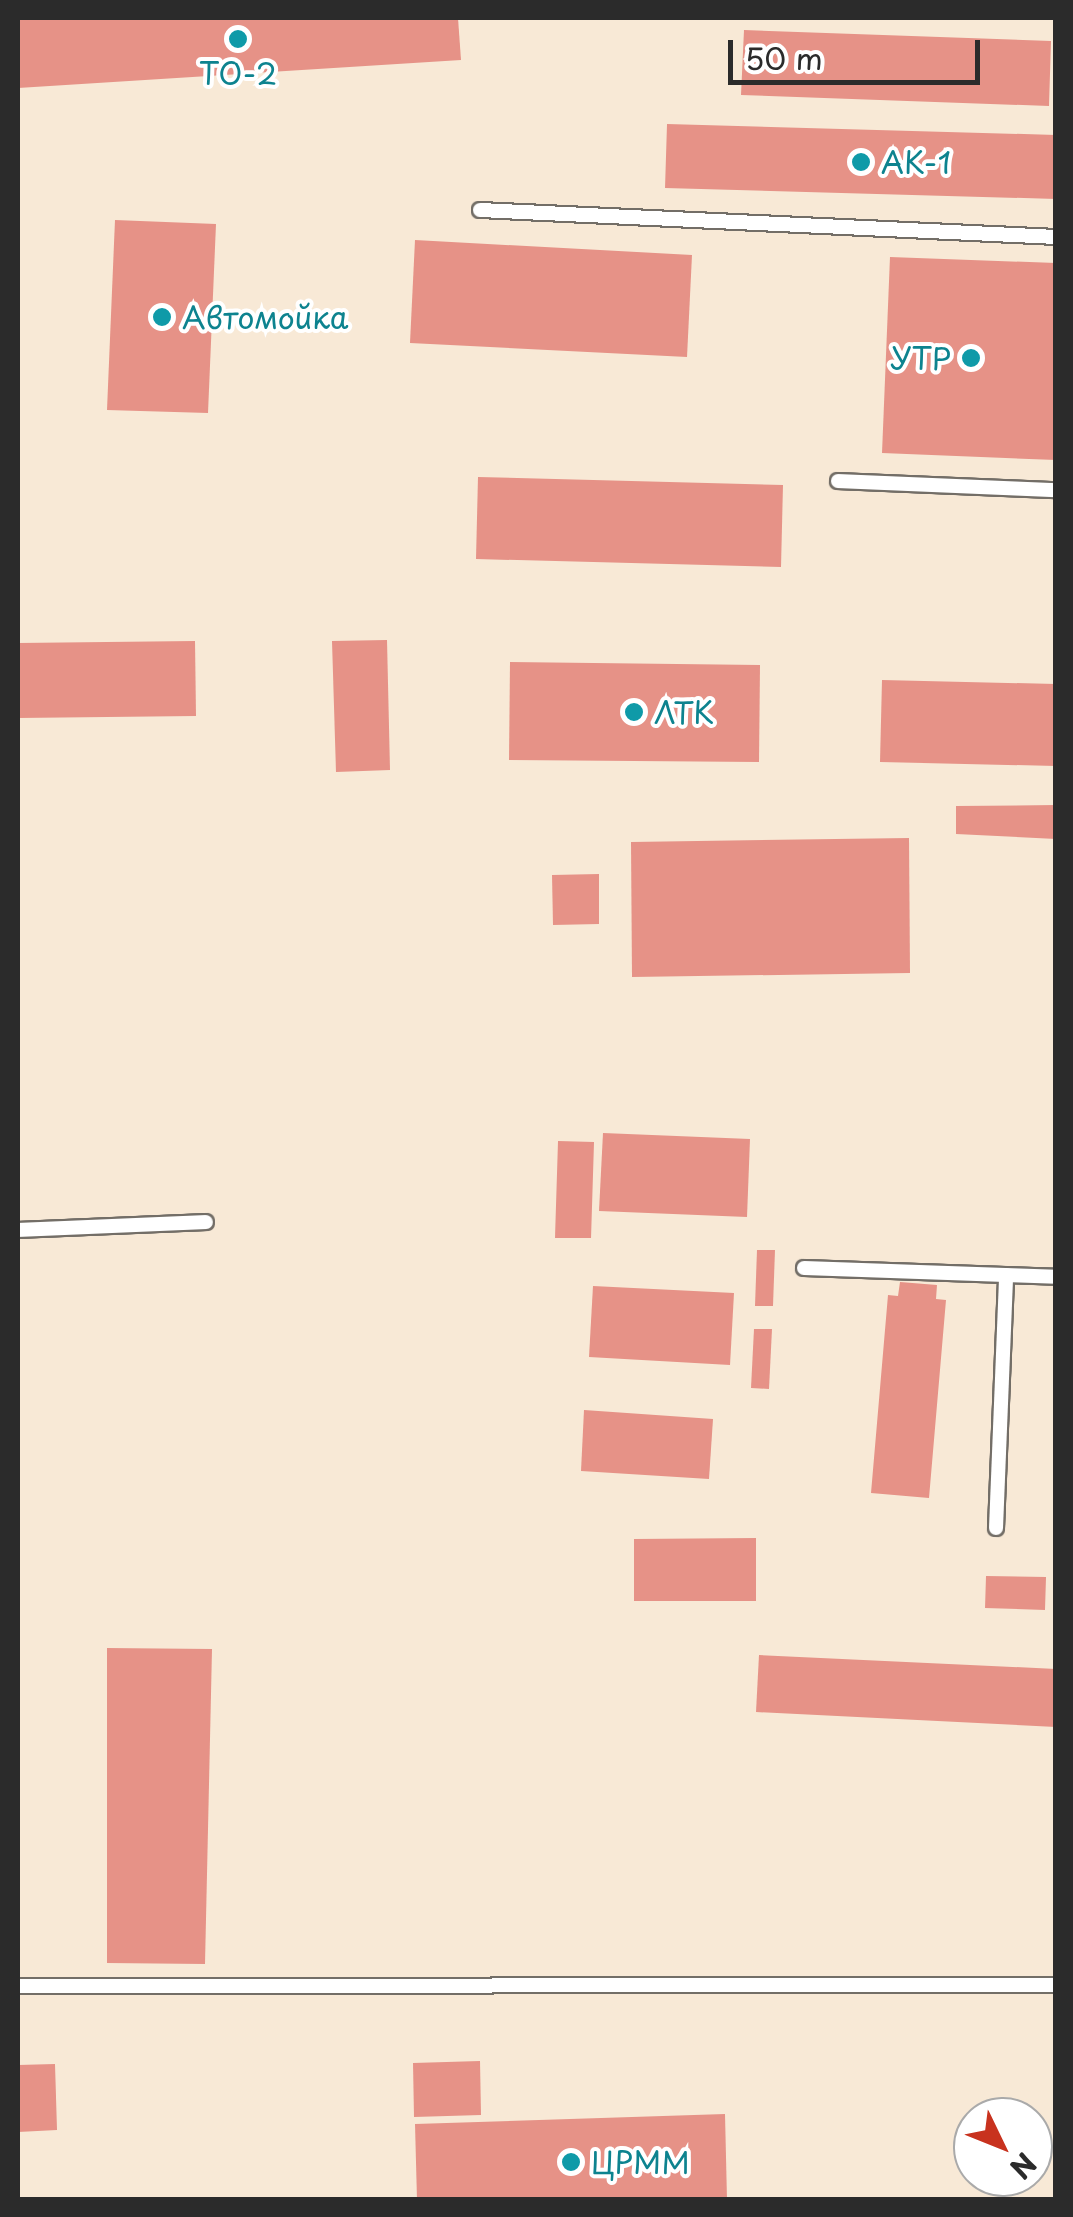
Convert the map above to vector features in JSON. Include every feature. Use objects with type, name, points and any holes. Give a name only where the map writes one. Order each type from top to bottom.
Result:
[{"type":"lane","points":[[480,210],[1056,237]]},
{"type":"lane","points":[[838,480],[1056,490]]},
{"type":"lane","points":[[18,1230],[206,1222]]},
{"type":"lane","points":[[804,1268],[1056,1277]]},
{"type":"lane","points":[[996,1528],[1006,1275]]},
{"type":"lane","points":[[18,1986],[1056,1985]]},
{"type":"building","name":"ТО-2","points":[[18,18],[458,18],[461,60],[18,88]]},
{"type":"building","points":[[744,30],[1051,41],[1049,106],[741,95]]},
{"type":"building","name":"АК-1","points":[[667,124],[1056,135],[1056,199],[665,188]]},
{"type":"building","name":"Автомойка","points":[[115,220],[216,224],[208,413],[107,410]]},
{"type":"building","points":[[415,240],[692,255],[687,357],[410,343]]},
{"type":"building","name":"УТР","points":[[890,257],[1056,263],[1056,460],[882,453]]},
{"type":"building","points":[[478,477],[783,485],[781,567],[476,559]]},
{"type":"building","points":[[387,640],[390,770],[336,772],[332,641]]},
{"type":"building","points":[[195,641],[196,716],[18,718],[18,643]]},
{"type":"building","name":"ЛТК","points":[[510,662],[760,665],[759,762],[509,760]]},
{"type":"building","points":[[882,680],[1056,684],[1056,766],[880,762]]},
{"type":"building","points":[[1056,805],[1056,839],[956,834],[956,806]]},
{"type":"building","points":[[909,838],[910,973],[632,977],[631,842]]},
{"type":"building","points":[[599,874],[599,924],[553,925],[552,875]]},
{"type":"building","points":[[603,1133],[750,1139],[747,1217],[599,1211]]},
{"type":"building","points":[[558,1141],[594,1142],[591,1238],[555,1238]]},
{"type":"building","points":[[757,1250],[775,1250],[773,1306],[755,1306]]},
{"type":"building","points":[[900,1282],[937,1285],[936,1299],[946,1300],[929,1498],[871,1493],[888,1295],[898,1296]]},
{"type":"building","points":[[593,1286],[734,1293],[730,1365],[589,1357]]},
{"type":"building","points":[[754,1329],[772,1329],[769,1389],[751,1388]]},
{"type":"building","points":[[584,1410],[713,1419],[709,1479],[581,1471]]},
{"type":"building","points":[[756,1538],[756,1601],[634,1601],[634,1539]]},
{"type":"building","points":[[986,1576],[1046,1577],[1045,1610],[985,1608]]},
{"type":"building","points":[[107,1648],[212,1649],[205,1964],[107,1963]]},
{"type":"building","points":[[759,1655],[1056,1669],[1056,1727],[756,1712]]},
{"type":"building","points":[[480,2061],[481,2115],[414,2117],[413,2063]]},
{"type":"building","points":[[55,2064],[57,2130],[18,2132],[18,2065]]},
{"type":"building","name":"ЦРММ","points":[[725,2114],[727,2200],[417,2200],[415,2124]]},
{"type":"place","name":"ТО-2","points":[[238,39]]},
{"type":"place","name":"АК-1","points":[[861,162]]},
{"type":"place","name":"Автомойка","points":[[162,317]]},
{"type":"place","name":"УТР","points":[[971,358]]},
{"type":"place","name":"ЛТК","points":[[634,712]]},
{"type":"place","name":"ЦРММ","points":[[571,2162]]}]
